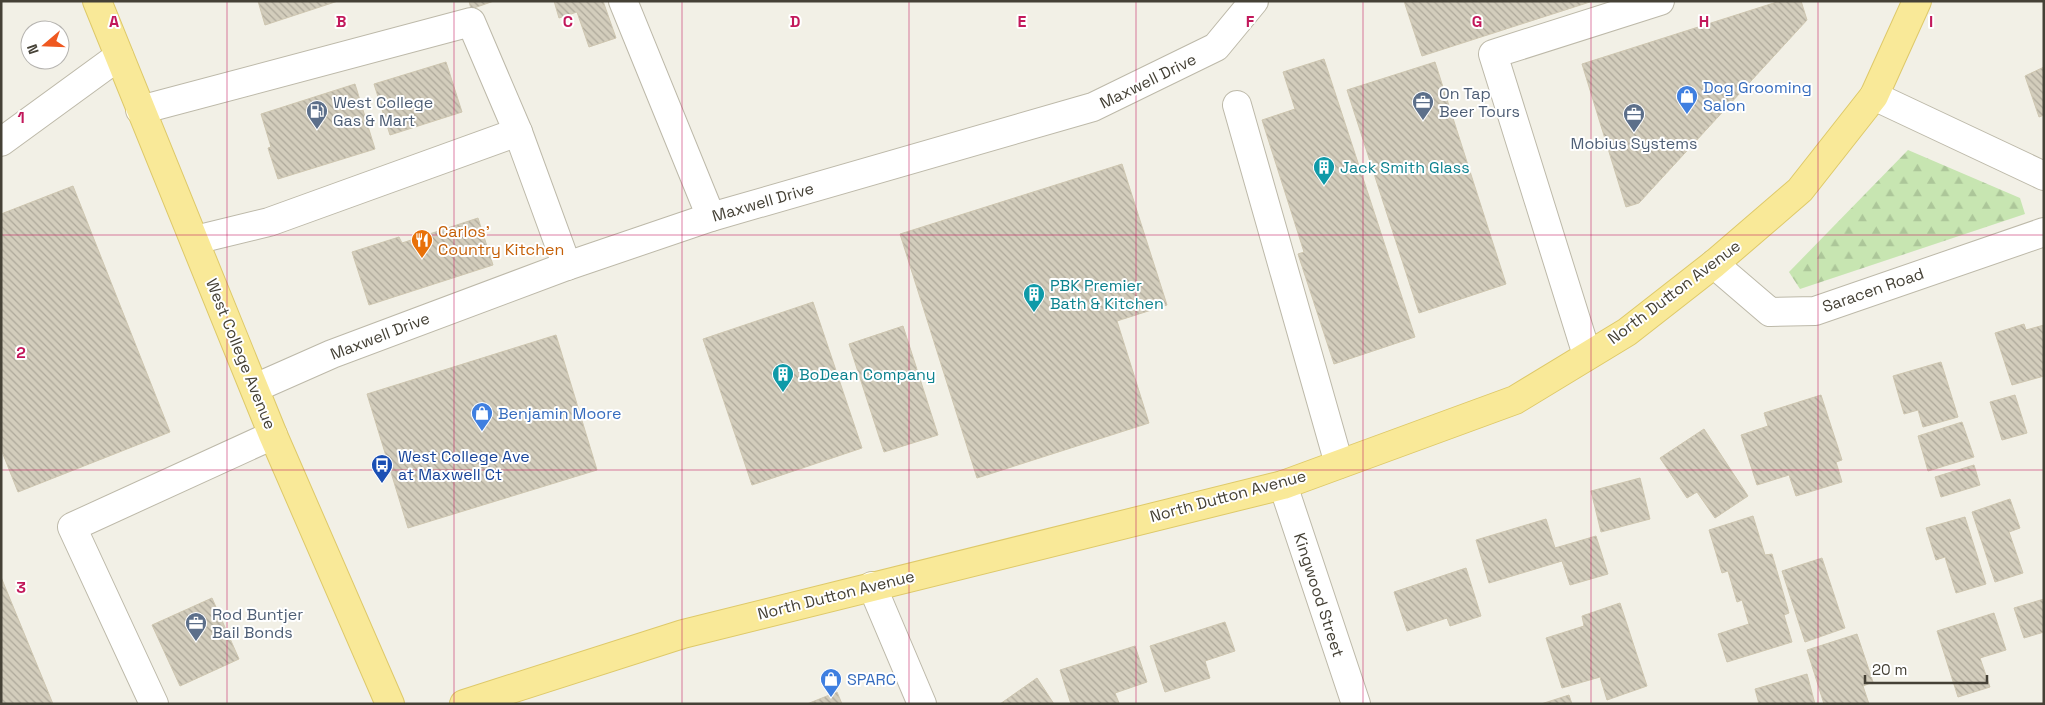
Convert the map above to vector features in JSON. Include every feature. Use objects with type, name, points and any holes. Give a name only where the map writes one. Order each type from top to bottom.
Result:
[{"type":"main road","name":"West College Avenue","points":[[97,1],[273,435],[390,704]]},
{"type":"main road","name":"North Dutton Avenue","points":[[464,704],[683,634],[1283,485],[1515,400],[1627,332],[1714,264],[1800,190],[1874,96],[1917,1]]},
{"type":"street","points":[[623,1],[711,217]]},
{"type":"street","name":"Maxwell Drive","points":[[255,388],[332,354],[567,266],[711,217],[1093,107],[1216,47],[1254,1]]},
{"type":"street","points":[[1588,356],[1493,54],[1660,1]]},
{"type":"street","points":[[140,110],[471,22],[518,132],[567,266]]},
{"type":"street","points":[[1,142],[119,56]]},
{"type":"street","points":[[1874,96],[2044,176]]},
{"type":"street","points":[[1237,105],[1339,464]]},
{"type":"street","points":[[195,240],[269,222],[518,132]]},
{"type":"street","name":"Saracen Road","points":[[1714,264],[1770,312],[1815,311],[2044,232]]},
{"type":"street","points":[[154,704],[72,527],[273,435]]},
{"type":"street","name":"Kingwood Street","points":[[1283,485],[1356,704]]},
{"type":"street","points":[[872,586],[922,704]]},
{"type":"green space","points":[[1908,150],[2020,198],[2025,214],[1800,289],[1789,272]]},
{"type":"building","points":[[258,1],[338,1],[265,25]]},
{"type":"building","points":[[469,1],[494,1],[471,9]]},
{"type":"building","points":[[554,1],[603,1],[616,38],[589,47],[577,12],[559,18]]},
{"type":"building","points":[[1404,1],[1593,1],[1422,56]]},
{"type":"building","points":[[1780,1],[1801,1],[1807,20],[1639,203],[1626,207],[1582,64]]},
{"type":"building","name":"Jack Smith Glass","points":[[1324,59],[1415,337],[1334,364],[1298,254],[1304,252],[1262,120],[1295,109],[1283,72]]},
{"type":"building","points":[[446,62],[462,112],[390,135],[374,84]]},
{"type":"building","points":[[1435,62],[1506,284],[1419,313],[1347,90]]},
{"type":"building","points":[[2044,67],[2044,115],[2039,117],[2025,76]]},
{"type":"building","name":"West College Gas & Mart","points":[[355,84],[375,149],[278,179],[268,148],[271,147],[261,114]]},
{"type":"building","name":"PBK Premier Bath & Kitchen","points":[[1122,164],[1167,305],[1117,321],[1149,423],[977,478],[900,234]]},
{"type":"building","points":[[73,186],[170,432],[18,492],[1,449],[1,214]]},
{"type":"building","name":"Carlos' Country Kitchen","points":[[478,218],[493,265],[369,305],[352,252],[399,237],[402,243]]},
{"type":"building","name":"BoDean Company","points":[[813,302],[862,448],[752,485],[703,339]]},
{"type":"building","points":[[2024,324],[2026,330],[2044,325],[2044,376],[2012,385],[1995,333]]},
{"type":"building","points":[[903,326],[938,435],[884,452],[849,344]]},
{"type":"building","name":"Benjamin Moore","points":[[556,335],[597,470],[408,528],[367,394]]},
{"type":"building","points":[[1941,362],[1958,417],[1923,427],[1918,410],[1904,414],[1893,376]]},
{"type":"building","points":[[1821,395],[1842,460],[1836,462],[1842,482],[1796,496],[1789,475],[1757,485],[1741,435],[1768,426],[1764,413]]},
{"type":"building","points":[[2015,395],[2027,433],[2002,440],[1990,402]]},
{"type":"building","points":[[1962,422],[1974,457],[1928,471],[1918,436]]},
{"type":"building","points":[[1704,429],[1748,496],[1715,518],[1697,492],[1687,498],[1660,458]]},
{"type":"building","points":[[1974,465],[1980,485],[1941,497],[1935,477]]},
{"type":"building","points":[[1640,478],[1650,519],[1601,532],[1591,491]]},
{"type":"building","points":[[2010,499],[2020,528],[2009,532],[2023,573],[1995,582],[1972,512]]},
{"type":"building","points":[[1753,516],[1765,555],[1772,554],[1789,613],[1784,615],[1792,642],[1727,662],[1718,634],[1749,624],[1742,600],[1737,602],[1728,571],[1722,573],[1709,530]]},
{"type":"building","points":[[1965,517],[1986,584],[1956,593],[1945,557],[1936,560],[1926,528]]},
{"type":"building","points":[[1546,519],[1555,548],[1596,536],[1608,574],[1570,585],[1562,561],[1489,583],[1476,540]]},
{"type":"building","points":[[1822,558],[1845,628],[1805,642],[1782,571]]},
{"type":"building","points":[[1466,568],[1481,616],[1450,626],[1447,618],[1407,631],[1394,592]]},
{"type":"building","points":[[1,577],[53,704],[1,704]]},
{"type":"building","name":"Rod Buntjer Bail Bonds","points":[[212,598],[239,659],[180,686],[152,625]]},
{"type":"building","points":[[2044,599],[2044,632],[2024,638],[2014,608]]},
{"type":"building","points":[[1620,603],[1647,686],[1607,700],[1600,677],[1562,688],[1546,638],[1584,626],[1582,616]]},
{"type":"building","points":[[1994,613],[2006,650],[1980,658],[1990,687],[1958,697],[1937,631]]},
{"type":"building","points":[[1225,622],[1235,651],[1205,661],[1210,678],[1165,692],[1150,646]]},
{"type":"building","points":[[1857,634],[1873,682],[1863,686],[1869,704],[1824,704],[1807,650]]},
{"type":"building","points":[[1135,646],[1147,682],[1115,693],[1119,703],[1117,704],[1071,704],[1060,670]]},
{"type":"building","points":[[1807,674],[1815,704],[1759,704],[1755,689]]},
{"type":"building","points":[[1037,678],[1054,704],[1000,704]]},
{"type":"building","name":"SPARC","points":[[837,692],[842,704],[807,704]]},
{"type":"building","points":[[1569,695],[1572,704],[1541,704]]},
{"type":"place","name":"Dog Grooming Salon","points":[[1687,115]]},
{"type":"place","name":"On Tap Beer Tours","points":[[1423,121]]},
{"type":"place","name":"West College Gas & Mart","points":[[317,130]]},
{"type":"place","name":"Mobius Systems","points":[[1634,133]]},
{"type":"place","name":"Jack Smith Glass","points":[[1324,186]]},
{"type":"place","name":"Carlos' Country Kitchen","points":[[422,259]]},
{"type":"place","name":"PBK Premier Bath & Kitchen","points":[[1034,313]]},
{"type":"place","name":"BoDean Company","points":[[783,393]]},
{"type":"place","name":"Benjamin Moore","points":[[482,432]]},
{"type":"place","name":"West College Ave at Maxwell Ct","points":[[382,484]]},
{"type":"place","name":"Rod Buntjer Bail Bonds","points":[[196,642]]},
{"type":"place","name":"SPARC","points":[[831,698]]}]
